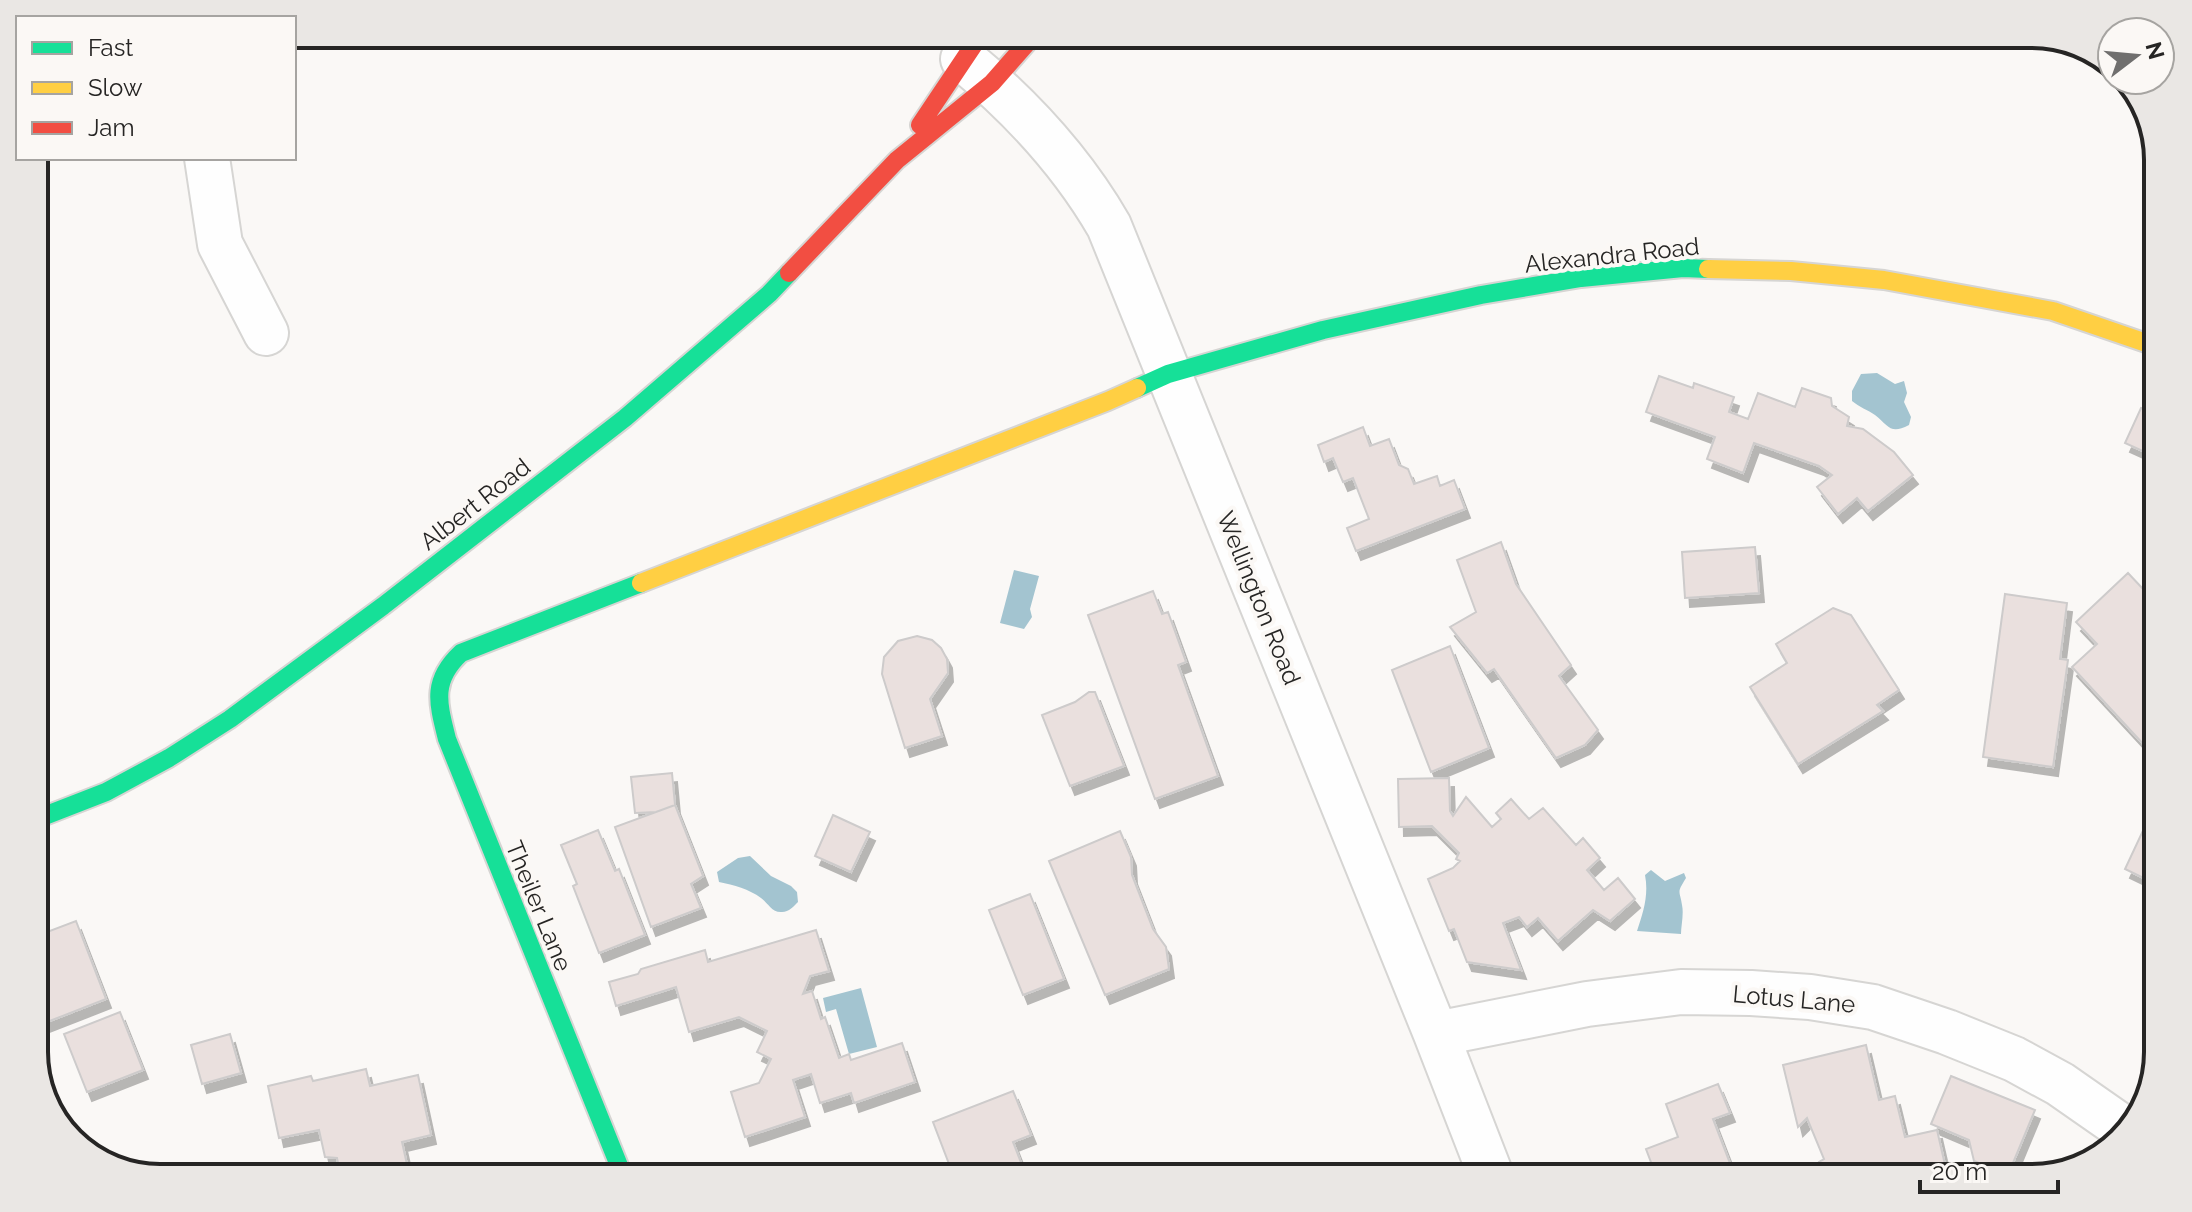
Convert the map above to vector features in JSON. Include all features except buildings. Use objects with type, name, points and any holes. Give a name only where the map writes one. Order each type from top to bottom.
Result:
[{"type":"street","name":"Albert Road","points":[[897,160],[979,59],[1004,48]]},
{"type":"street","name":"Albert Road","points":[[48,815],[106,792],[169,758],[230,719],[383,606],[625,418],[769,294],[897,160],[979,59]]},
{"type":"street","name":"Wellington Road","points":[[979,59],[1095,201],[1109,226],[1487,1164]]},
{"type":"street","points":[[207,160],[220,244],[266,333]]},
{"type":"street","name":"Alexandra Road","points":[[1168,374],[1323,330],[1481,295],[1581,278],[1683,268],[1791,271],[1899,282],[2053,311],[2144,342]]},
{"type":"street","name":"Theiler Lane","points":[[619,1164],[447,739],[438,699],[440,677],[447,664],[461,653],[1108,401],[1168,374]]},
{"type":"street","name":"Lotus Lane","points":[[1436,1034],[1587,1004],[1681,992],[1810,997],[1873,1007],[2014,1059],[2060,1084],[2117,1124]]},
{"type":"water","points":[[1877,373],[1895,384],[1904,381],[1907,393],[1904,402],[1911,417],[1909,425],[1890,428],[1852,401],[1852,391],[1861,374]]},
{"type":"water","points":[[1014,570],[1039,576],[1030,609],[1032,617],[1024,629],[1000,623]]},
{"type":"water","points":[[750,856],[771,876],[791,886],[797,892],[798,902],[785,912],[775,911],[751,892],[719,882],[717,872],[738,858]]},
{"type":"water","points":[[1651,870],[1665,881],[1684,873],[1686,878],[1680,892],[1683,912],[1681,934],[1637,931],[1646,897],[1645,875]]},
{"type":"water","points":[[861,988],[877,1047],[849,1054],[836,1009],[826,1012],[823,998]]},
{"type":"traffic: fast","points":[[1137,388],[1168,374],[1323,330],[1481,295],[1581,278],[1683,268],[1708,269]]},
{"type":"traffic: fast","points":[[48,815],[106,792],[169,758],[230,719],[383,606],[625,418],[769,294],[789,273]]},
{"type":"traffic: fast","points":[[618,1164],[447,739],[439,693],[445,673],[461,653],[641,583]]},
{"type":"traffic: slow","points":[[1708,269],[1791,271],[1884,280],[2053,311],[2144,342]]},
{"type":"traffic: slow","points":[[641,583],[1137,388]]},
{"type":"traffic: jam","points":[[920,125],[972,48]]},
{"type":"traffic: jam","points":[[789,273],[897,160],[992,83],[1023,48]]}]
